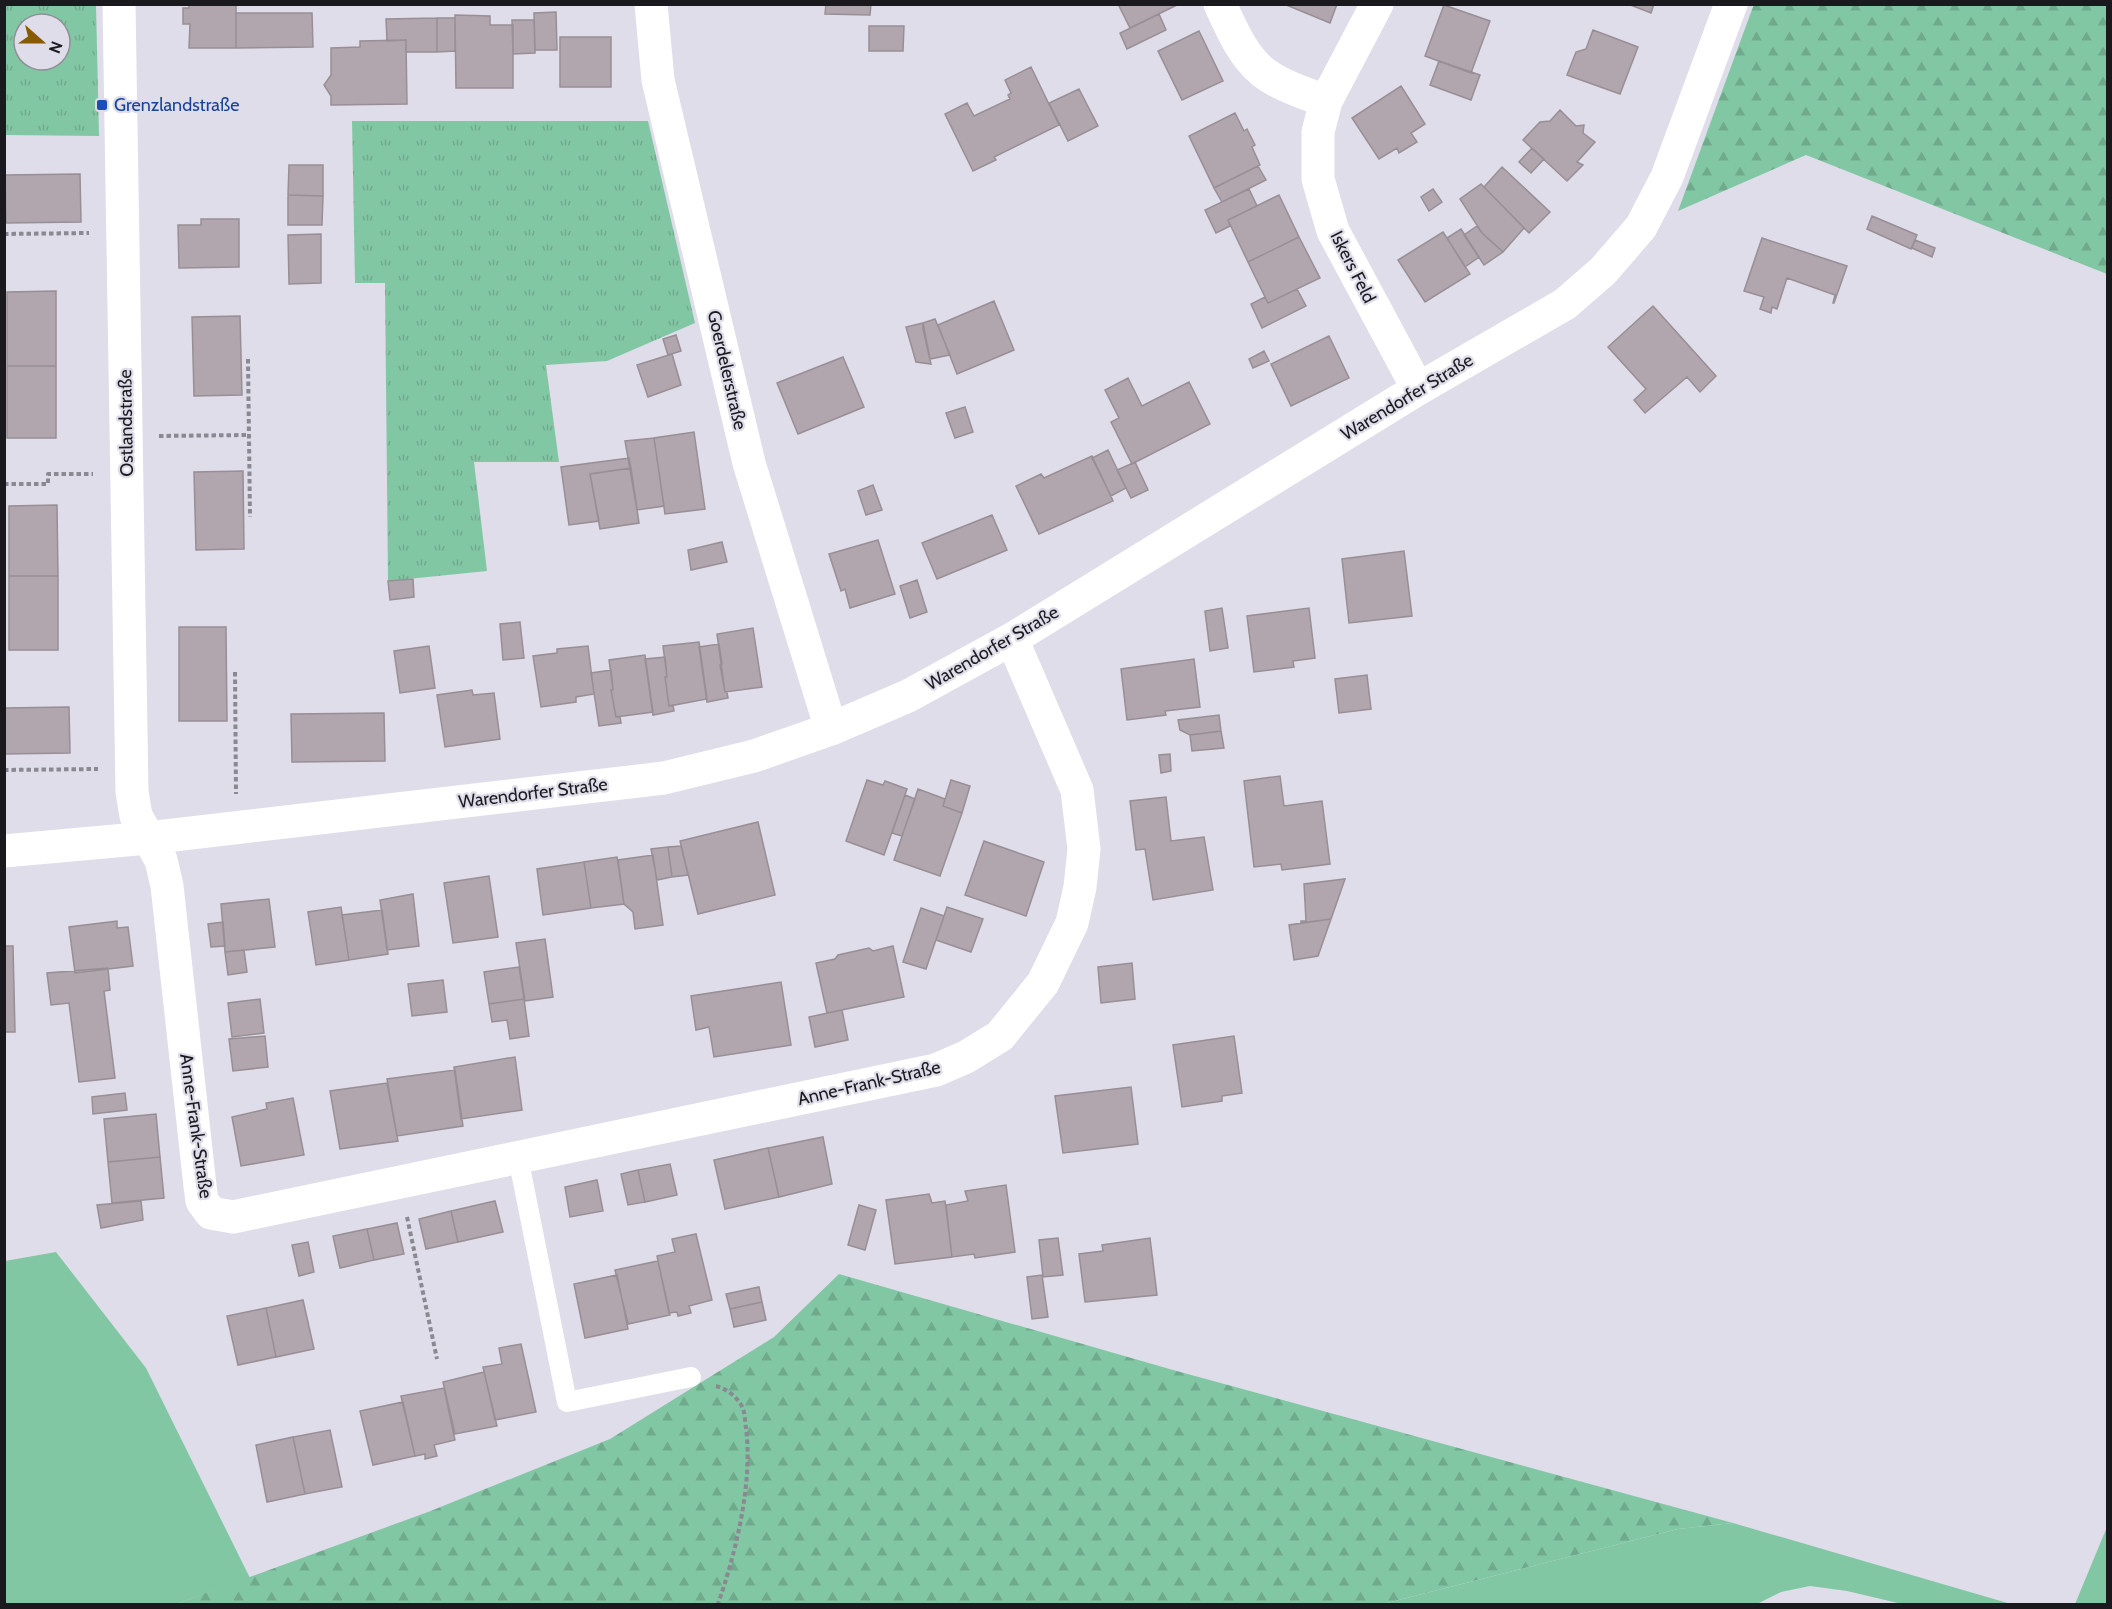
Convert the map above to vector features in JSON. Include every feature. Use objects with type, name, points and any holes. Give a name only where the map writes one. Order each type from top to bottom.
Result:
[{"type":"street","name":"Ostlandstraße","points":[[119,4],[132,792],[136,816],[148,838]]},
{"type":"street","name":"Goerdelerstraße","points":[[651,4],[658,80],[749,463],[831,729]]},
{"type":"street","points":[[1220,4],[1233,33],[1252,63],[1268,76],[1326,101]]},
{"type":"street","name":"Iskers Feld","points":[[1377,4],[1326,101],[1318,132],[1318,179],[1332,231],[1418,389]]},
{"type":"street","name":"Warendorfer Straße","points":[[4,851],[148,838],[663,778],[754,756],[831,729],[908,696],[1012,639],[1418,389],[1565,304],[1603,272],[1641,227],[1667,177],[1731,4]]},
{"type":"street","name":"Anne-Frank-Straße","points":[[148,838],[161,860],[167,886],[202,1202],[211,1213],[232,1217],[936,1070],[966,1057],[1000,1036],[1043,983],[1072,923],[1080,887],[1084,849],[1077,790],[1012,639]]},
{"type":"lane","points":[[518,1157],[567,1402],[691,1377]]},
{"type":"path","points":[[4,234],[123,233]]},
{"type":"path","points":[[248,359],[249,517]]},
{"type":"path","points":[[126,436],[249,435]]},
{"type":"path","points":[[4,484],[48,484],[48,474],[127,474]]},
{"type":"path","points":[[235,672],[236,827]]},
{"type":"path","points":[[4,770],[132,768]]},
{"type":"path","points":[[400,1181],[437,1359]]},
{"type":"path","points":[[691,1377],[727,1389],[743,1408],[749,1449],[730,1569],[718,1605]]},
{"type":"green space","points":[[5,4],[96,5],[99,136],[5,135]]},
{"type":"green space","points":[[1754,4],[2107,5],[2107,274],[1806,155],[1678,211]]},
{"type":"green space","points":[[352,121],[648,121],[695,323],[607,361],[546,365],[559,462],[474,462],[487,571],[388,581],[385,283],[355,283]]},
{"type":"green space","points":[[56,1252],[146,1368],[250,1578],[176,1604],[5,1604],[5,1261]]},
{"type":"green space","points":[[839,1274],[1173,1370],[1733,1523],[1678,1529],[1383,1604],[176,1604],[428,1512],[610,1439],[774,1337]]},
{"type":"green space","points":[[1733,1523],[2011,1604],[1902,1604],[1847,1591],[1810,1586],[1781,1592],[1757,1604],[1383,1604],[1678,1529]]},
{"type":"green space","points":[[2107,1527],[2107,1604],[2075,1604]]},
{"type":"building","points":[[189,4],[236,4],[236,48],[189,48],[190,24],[183,24],[183,8],[189,8]]},
{"type":"building","points":[[826,4],[871,4],[870,15],[825,14]]},
{"type":"building","points":[[1118,4],[1179,4],[1130,28]]},
{"type":"building","points":[[1284,4],[1337,4],[1330,23]]},
{"type":"building","points":[[1628,4],[1654,4],[1651,13]]},
{"type":"building","points":[[1444,5],[1490,21],[1471,73],[1425,56]]},
{"type":"building","points":[[556,12],[557,50],[535,50],[534,13]]},
{"type":"building","points":[[236,13],[312,13],[313,47],[236,48]]},
{"type":"building","points":[[1159,14],[1166,30],[1127,49],[1120,33]]},
{"type":"building","points":[[455,15],[490,16],[490,25],[513,25],[513,88],[456,88]]},
{"type":"building","points":[[437,18],[455,18],[455,51],[437,52]]},
{"type":"building","points":[[437,18],[437,52],[406,52],[406,40],[387,41],[386,19]]},
{"type":"building","points":[[512,20],[534,20],[535,53],[513,54]]},
{"type":"building","points":[[869,26],[904,26],[903,51],[869,51]]},
{"type":"building","points":[[1593,30],[1638,47],[1620,94],[1567,75],[1576,52],[1586,49]]},
{"type":"building","points":[[1199,31],[1223,81],[1182,100],[1158,51]]},
{"type":"building","points":[[560,37],[611,37],[611,87],[560,87]]},
{"type":"building","points":[[406,40],[407,104],[331,105],[331,96],[324,85],[331,75],[331,48],[360,47],[360,41]]},
{"type":"building","points":[[1439,61],[1480,75],[1471,100],[1430,85]]},
{"type":"building","points":[[1031,67],[1059,125],[994,157],[996,160],[973,171],[945,114],[967,103],[974,116],[1010,99],[1008,95],[1011,93],[1005,80]]},
{"type":"building","points":[[1401,86],[1425,124],[1411,133],[1417,142],[1399,153],[1397,148],[1379,159],[1352,118]]},
{"type":"building","points":[[1079,89],[1098,126],[1068,141],[1049,103]]},
{"type":"building","points":[[1560,110],[1576,126],[1584,125],[1583,133],[1595,142],[1577,162],[1583,165],[1567,181],[1523,140],[1540,122],[1550,121]]},
{"type":"building","points":[[1235,113],[1244,131],[1247,129],[1255,145],[1252,147],[1260,165],[1214,188],[1189,136]]},
{"type":"building","points":[[1532,148],[1544,159],[1531,173],[1519,162]]},
{"type":"building","points":[[289,165],[323,165],[323,196],[288,195]]},
{"type":"building","points":[[1258,166],[1266,180],[1222,202],[1214,188]]},
{"type":"building","points":[[1502,167],[1550,212],[1529,233],[1484,187]]},
{"type":"building","points":[[80,174],[81,222],[6,223],[5,175]]},
{"type":"building","points":[[4,175],[6,223],[4,223]]},
{"type":"building","points":[[1481,184],[1524,228],[1503,252],[1482,233],[1460,199]]},
{"type":"building","points":[[1249,189],[1257,206],[1228,220],[1230,226],[1216,233],[1205,210]]},
{"type":"building","points":[[1433,189],[1442,202],[1429,211],[1421,197]]},
{"type":"building","points":[[288,195],[323,196],[322,225],[288,225]]},
{"type":"building","points":[[1279,195],[1299,237],[1248,262],[1228,220]]},
{"type":"building","points":[[1872,216],[1917,235],[1911,249],[1867,229]]},
{"type":"building","points":[[201,219],[239,219],[239,267],[179,268],[178,225],[201,225]]},
{"type":"building","points":[[1477,226],[1503,252],[1484,265],[1464,235]]},
{"type":"building","points":[[1461,229],[1479,257],[1465,267],[1447,238]]},
{"type":"building","points":[[1443,232],[1470,274],[1425,302],[1398,260]]},
{"type":"building","points":[[321,234],[321,283],[289,284],[288,235]]},
{"type":"building","points":[[1299,237],[1320,278],[1268,303],[1248,262]]},
{"type":"building","points":[[1762,238],[1847,266],[1834,303],[1835,295],[1787,278],[1777,309],[1772,307],[1771,313],[1760,309],[1764,297],[1744,291]]},
{"type":"building","points":[[1915,240],[1935,248],[1932,257],[1912,248]]},
{"type":"building","points":[[1297,289],[1306,306],[1262,328],[1251,304],[1265,297],[1268,303]]},
{"type":"building","points":[[56,291],[56,366],[7,366],[7,292]]},
{"type":"building","points":[[994,301],[1014,350],[957,374],[938,325]]},
{"type":"building","points":[[1653,306],[1716,376],[1700,392],[1687,377],[1645,413],[1634,400],[1646,389],[1608,347]]},
{"type":"building","points":[[240,316],[242,395],[194,396],[192,317]]},
{"type":"building","points":[[935,319],[950,355],[930,359],[923,323]]},
{"type":"building","points":[[923,323],[931,364],[916,362],[906,327]]},
{"type":"building","points":[[676,335],[681,351],[668,355],[663,339]]},
{"type":"building","points":[[1329,336],[1349,378],[1291,406],[1271,364]]},
{"type":"building","points":[[1264,351],[1269,361],[1253,368],[1249,359]]},
{"type":"building","points":[[672,354],[681,385],[648,397],[637,365]]},
{"type":"building","points":[[843,357],[864,407],[798,434],[777,383]]},
{"type":"building","points":[[7,366],[56,366],[56,438],[7,438]]},
{"type":"building","points":[[1128,378],[1142,406],[1189,382],[1210,424],[1132,464],[1111,422],[1119,418],[1105,390]]},
{"type":"building","points":[[965,407],[973,432],[955,438],[946,413]]},
{"type":"building","points":[[694,432],[705,509],[665,514],[654,438]]},
{"type":"building","points":[[654,438],[664,506],[637,510],[625,441]]},
{"type":"building","points":[[1108,450],[1126,488],[1111,496],[1092,458]]},
{"type":"building","points":[[1092,456],[1113,501],[1039,534],[1016,486],[1041,474],[1044,478]]},
{"type":"building","points":[[629,458],[631,468],[590,474],[599,521],[569,525],[561,467]]},
{"type":"building","points":[[1135,462],[1148,490],[1131,498],[1117,470]]},
{"type":"building","points":[[631,468],[639,523],[600,529],[590,474]]},
{"type":"building","points":[[243,471],[244,549],[196,550],[194,472]]},
{"type":"building","points":[[873,485],[882,510],[866,515],[858,491]]},
{"type":"building","points":[[57,505],[58,576],[9,576],[9,506]]},
{"type":"building","points":[[992,515],[1007,550],[937,579],[922,543]]},
{"type":"building","points":[[878,540],[895,594],[850,608],[845,589],[841,591],[829,554]]},
{"type":"building","points":[[722,542],[727,562],[691,570],[688,550]]},
{"type":"building","points":[[1404,551],[1412,616],[1349,623],[1342,559]]},
{"type":"building","points":[[9,576],[58,576],[58,650],[9,650]]},
{"type":"building","points":[[413,579],[414,597],[390,600],[388,581]]},
{"type":"building","points":[[917,580],[927,612],[910,618],[900,586]]},
{"type":"building","points":[[1222,608],[1228,648],[1210,651],[1205,611]]},
{"type":"building","points":[[1309,608],[1315,658],[1293,661],[1294,667],[1254,672],[1247,616]]},
{"type":"building","points":[[520,622],[524,658],[503,660],[500,624]]},
{"type":"building","points":[[179,627],[226,627],[227,721],[179,721]]},
{"type":"building","points":[[753,628],[762,687],[725,692],[717,634]]},
{"type":"building","points":[[699,642],[707,699],[669,706],[663,646]]},
{"type":"building","points":[[719,644],[722,664],[720,665],[728,698],[707,702],[699,647]]},
{"type":"building","points":[[429,646],[435,688],[400,693],[394,651]]},
{"type":"building","points":[[588,646],[594,694],[576,697],[576,702],[541,707],[533,656],[557,653],[557,649]]},
{"type":"building","points":[[645,655],[653,712],[616,717],[609,660]]},
{"type":"building","points":[[665,657],[669,706],[673,705],[674,711],[653,715],[645,659]]},
{"type":"building","points":[[1194,659],[1200,707],[1165,711],[1166,715],[1127,720],[1121,669]]},
{"type":"building","points":[[611,670],[613,690],[611,690],[616,717],[620,717],[621,723],[599,726],[591,673]]},
{"type":"building","points":[[1367,675],[1371,709],[1339,713],[1335,679]]},
{"type":"building","points":[[472,690],[473,695],[494,693],[500,739],[445,747],[437,695]]},
{"type":"building","points":[[69,707],[70,753],[4,754],[4,708]]},
{"type":"building","points":[[384,713],[385,761],[292,762],[291,714]]},
{"type":"building","points":[[1219,715],[1221,731],[1190,735],[1180,730],[1178,720]]},
{"type":"building","points":[[1221,731],[1224,748],[1192,751],[1190,735]]},
{"type":"building","points":[[1170,754],[1171,771],[1161,773],[1159,755]]},
{"type":"building","points":[[1280,776],[1284,806],[1322,801],[1330,864],[1282,870],[1281,864],[1254,867],[1244,781]]},
{"type":"building","points":[[867,780],[883,785],[885,781],[907,789],[884,855],[846,841]]},
{"type":"building","points":[[951,780],[970,786],[962,813],[943,806]]},
{"type":"building","points":[[918,789],[945,799],[943,806],[962,813],[940,876],[894,860]]},
{"type":"building","points":[[905,795],[915,799],[902,836],[892,833]]},
{"type":"building","points":[[1166,797],[1171,841],[1204,837],[1213,890],[1153,900],[1145,849],[1136,850],[1130,801]]},
{"type":"building","points":[[758,822],[775,895],[698,914],[680,841]]},
{"type":"building","points":[[984,841],[1044,862],[1026,916],[965,895]]},
{"type":"building","points":[[681,846],[688,875],[672,877],[668,847]]},
{"type":"building","points":[[668,847],[672,877],[657,880],[651,849]]},
{"type":"building","points":[[653,855],[663,925],[635,929],[633,912],[624,904],[618,860]]},
{"type":"building","points":[[617,857],[624,904],[591,908],[584,862]]},
{"type":"building","points":[[584,862],[591,908],[543,915],[537,869]]},
{"type":"building","points":[[489,876],[498,937],[453,943],[444,883]]},
{"type":"building","points":[[1345,879],[1331,919],[1301,923],[1301,921],[1306,921],[1304,884]]},
{"type":"building","points":[[413,894],[419,946],[387,950],[380,900]]},
{"type":"building","points":[[269,899],[275,947],[225,952],[221,904]]},
{"type":"building","points":[[341,907],[349,960],[316,965],[308,912]]},
{"type":"building","points":[[947,907],[983,919],[971,952],[936,940]]},
{"type":"building","points":[[921,908],[944,916],[926,969],[903,962]]},
{"type":"building","points":[[382,910],[388,954],[349,960],[342,915]]},
{"type":"building","points":[[1331,919],[1318,956],[1294,960],[1289,925]]},
{"type":"building","points":[[117,921],[117,928],[128,927],[133,966],[75,973],[69,927]]},
{"type":"building","points":[[223,922],[225,946],[211,947],[208,924]]},
{"type":"building","points":[[545,939],[553,997],[525,1001],[516,943]]},
{"type":"building","points":[[4,946],[13,946],[15,1032],[4,1032]]},
{"type":"building","points":[[893,946],[904,997],[827,1013],[816,963],[869,948],[873,951]]},
{"type":"building","points":[[244,950],[247,972],[228,975],[225,952]]},
{"type":"building","points":[[1132,963],[1135,999],[1101,1003],[1098,967]]},
{"type":"building","points":[[519,967],[524,999],[489,1004],[484,972]]},
{"type":"building","points":[[108,968],[110,990],[104,991],[115,1078],[79,1082],[69,1003],[51,1005],[47,973]]},
{"type":"building","points":[[443,980],[447,1012],[412,1016],[408,984]]},
{"type":"building","points":[[781,982],[791,1045],[714,1057],[709,1027],[696,1030],[691,996]]},
{"type":"building","points":[[260,999],[264,1033],[232,1037],[228,1003]]},
{"type":"building","points":[[524,999],[529,1036],[510,1039],[507,1020],[492,1022],[489,1004]]},
{"type":"building","points":[[842,1010],[848,1040],[815,1047],[809,1017]]},
{"type":"building","points":[[265,1036],[268,1067],[233,1071],[229,1039]]},
{"type":"building","points":[[1234,1036],[1242,1093],[1222,1096],[1222,1101],[1182,1107],[1173,1045]]},
{"type":"building","points":[[515,1057],[522,1110],[461,1119],[454,1067]]},
{"type":"building","points":[[455,1070],[463,1126],[397,1136],[387,1079]]},
{"type":"building","points":[[387,1083],[398,1141],[340,1149],[330,1091]]},
{"type":"building","points":[[1131,1087],[1138,1144],[1063,1153],[1055,1096]]},
{"type":"building","points":[[125,1093],[127,1110],[93,1114],[92,1097]]},
{"type":"building","points":[[293,1098],[304,1155],[241,1166],[232,1117],[267,1109],[266,1103]]},
{"type":"building","points":[[156,1114],[160,1157],[108,1162],[104,1119]]},
{"type":"building","points":[[823,1137],[832,1184],[779,1197],[768,1148]]},
{"type":"building","points":[[768,1148],[779,1197],[725,1209],[714,1160]]},
{"type":"building","points":[[160,1157],[164,1198],[112,1203],[108,1162]]},
{"type":"building","points":[[670,1164],[677,1195],[645,1202],[638,1170]]},
{"type":"building","points":[[638,1170],[645,1202],[628,1205],[621,1174]]},
{"type":"building","points":[[597,1180],[603,1211],[570,1217],[565,1187]]},
{"type":"building","points":[[1006,1185],[1015,1252],[975,1258],[974,1254],[952,1257],[946,1205],[968,1201],[965,1191]]},
{"type":"building","points":[[929,1194],[932,1203],[945,1201],[952,1257],[895,1264],[886,1200]]},
{"type":"building","points":[[141,1201],[143,1220],[101,1228],[97,1205]]},
{"type":"building","points":[[495,1201],[503,1232],[458,1242],[451,1211]]},
{"type":"building","points":[[859,1205],[876,1210],[865,1250],[848,1245]]},
{"type":"building","points":[[451,1211],[458,1242],[426,1249],[419,1219]]},
{"type":"building","points":[[397,1223],[404,1254],[374,1260],[367,1229]]},
{"type":"building","points":[[367,1229],[374,1260],[340,1268],[333,1236]]},
{"type":"building","points":[[696,1234],[712,1300],[689,1306],[691,1313],[678,1316],[677,1312],[669,1313],[657,1256],[675,1252],[672,1239]]},
{"type":"building","points":[[1058,1238],[1063,1275],[1043,1277],[1039,1240]]},
{"type":"building","points":[[1150,1238],[1157,1295],[1085,1302],[1079,1254],[1103,1251],[1102,1245]]},
{"type":"building","points":[[308,1242],[314,1272],[299,1276],[292,1245]]},
{"type":"building","points":[[658,1261],[670,1315],[628,1324],[615,1270]]},
{"type":"building","points":[[617,1275],[628,1329],[585,1338],[574,1284]]},
{"type":"building","points":[[1042,1275],[1048,1317],[1032,1319],[1027,1277]]},
{"type":"building","points":[[759,1287],[762,1302],[730,1309],[726,1294]]},
{"type":"building","points":[[303,1300],[314,1349],[276,1357],[266,1308]]},
{"type":"building","points":[[762,1302],[766,1320],[734,1327],[730,1309]]},
{"type":"building","points":[[266,1308],[276,1357],[238,1365],[227,1316]]},
{"type":"building","points":[[521,1344],[536,1412],[495,1420],[483,1367],[502,1364],[499,1348]]},
{"type":"building","points":[[484,1372],[497,1426],[455,1434],[443,1382]]},
{"type":"building","points":[[444,1388],[455,1440],[434,1445],[437,1456],[425,1459],[425,1454],[415,1456],[401,1396]]},
{"type":"building","points":[[403,1402],[415,1456],[373,1465],[360,1411]]},
{"type":"building","points":[[330,1430],[342,1487],[305,1494],[293,1437]]},
{"type":"building","points":[[293,1437],[305,1494],[267,1502],[256,1445]]},
{"type":"place","name":"Grenzlandstraße","points":[[102,105]]}]
